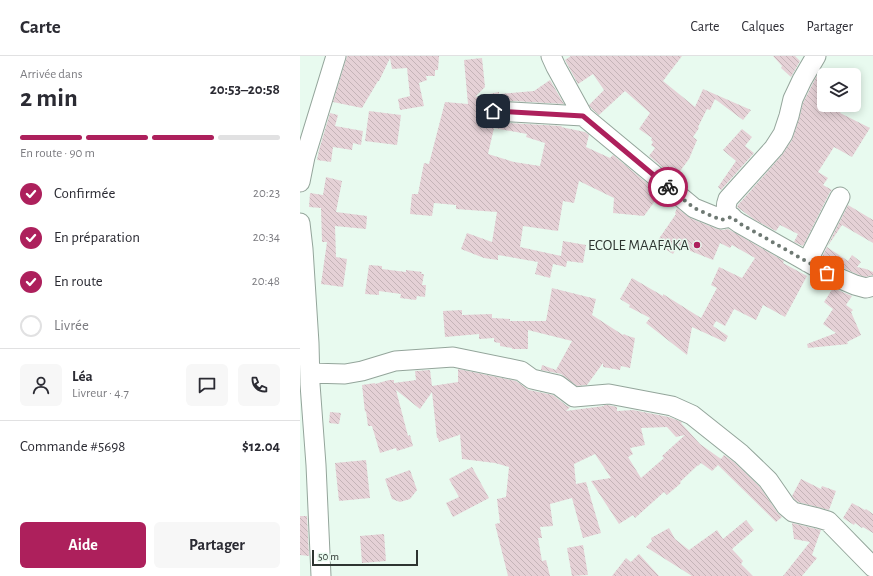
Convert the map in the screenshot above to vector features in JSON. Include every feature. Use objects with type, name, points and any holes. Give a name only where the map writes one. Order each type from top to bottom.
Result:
[{"type":"street","points":[[300,182],[305,157],[336,56]]},
{"type":"street","points":[[816,56],[802,80],[794,99],[783,134],[774,148],[728,199],[726,203],[726,211],[739,223],[827,273],[864,285],[873,298]]},
{"type":"street","points":[[556,60],[583,116],[694,208],[721,220],[732,217]]},
{"type":"street","points":[[493,111],[583,116]]},
{"type":"street","points":[[807,262],[840,197]]},
{"type":"street","points":[[300,223],[309,343],[321,576]]},
{"type":"street","points":[[310,373],[345,374],[362,371],[396,361],[453,357],[521,371],[532,379],[558,385],[574,397],[610,394],[672,406],[692,415],[741,454],[768,480],[786,506],[793,512],[828,521],[873,567]]},
{"type":"building","points":[[347,56],[439,56],[438,70],[435,70],[435,76],[426,76],[427,80],[419,83],[424,106],[400,110],[398,99],[410,96],[407,68],[392,69],[390,58],[379,81],[362,108],[333,102]]},
{"type":"building","points":[[571,56],[682,56],[663,81],[695,107],[703,89],[751,110],[743,120],[715,99],[710,110],[707,109],[698,127],[699,128],[693,137],[697,140],[689,159],[675,178],[649,156],[655,148],[651,145],[653,142],[651,140],[652,138],[639,129],[650,113],[625,91],[599,115],[589,105],[604,90],[593,74],[578,84],[565,60]]},
{"type":"building","points":[[773,56],[795,56],[800,61],[791,77],[781,68],[782,66]]},
{"type":"building","points":[[482,58],[485,87],[475,97],[499,92],[499,94],[534,91],[550,80],[564,104],[494,100],[488,101],[484,105],[482,110],[483,116],[492,122],[562,126],[561,127],[585,132],[589,135],[586,147],[610,158],[613,155],[660,194],[644,216],[613,213],[614,198],[579,181],[574,203],[563,201],[558,231],[523,226],[520,247],[561,256],[563,241],[586,245],[583,263],[567,261],[566,267],[553,264],[550,278],[535,274],[538,262],[498,255],[498,260],[484,258],[461,249],[467,233],[492,242],[497,212],[456,209],[456,205],[434,203],[432,216],[410,214],[412,194],[418,194],[424,163],[429,164],[445,102],[468,104],[464,60]],"holes":[[[494,128],[527,134],[526,137],[545,143],[540,166],[514,162],[488,154]]]},
{"type":"building","points":[[817,76],[817,112],[841,112],[870,128],[852,157],[834,147],[818,172],[828,178],[823,185],[832,190],[803,246],[794,242],[798,234],[780,225],[776,231],[755,220],[737,207],[782,155],[792,140],[803,103]]},
{"type":"building","points":[[369,111],[401,115],[397,145],[365,141]]},
{"type":"building","points":[[330,113],[338,115],[335,126],[363,131],[361,145],[353,143],[352,150],[333,147],[331,162],[317,160]]},
{"type":"building","points":[[742,129],[752,137],[745,146],[754,153],[721,190],[718,187],[736,161],[723,150]]},
{"type":"building","points":[[326,177],[342,181],[336,212],[367,216],[366,229],[335,226],[336,257],[347,259],[343,287],[321,284],[327,242],[322,242],[321,208],[309,207],[310,193],[323,195]]},
{"type":"building","points":[[848,205],[873,220],[873,243],[842,225],[827,247]]},
{"type":"building","points":[[677,208],[690,218],[717,229],[728,229],[807,276],[785,317],[763,305],[756,320],[734,309],[725,326],[716,321],[713,326],[728,336],[725,342],[692,327],[687,355],[646,323],[650,318],[629,307],[630,305],[620,299],[632,278],[663,296],[663,294],[701,318],[717,288],[711,285],[719,267],[742,278],[755,258],[732,245],[730,248],[720,243],[713,260],[678,246],[673,254],[656,243],[676,214]]},
{"type":"building","points":[[827,247],[848,261],[852,255],[861,262],[857,267],[873,272],[873,275],[866,277],[859,275],[822,257]]},
{"type":"building","points":[[369,265],[382,266],[382,269],[422,272],[421,274],[424,274],[422,285],[426,285],[425,297],[417,296],[416,300],[400,298],[401,294],[379,291],[379,295],[365,294]]},
{"type":"building","points":[[552,288],[596,299],[592,315],[623,335],[624,334],[635,338],[630,368],[621,366],[620,370],[603,367],[603,363],[587,385],[577,386],[561,374],[541,370],[542,365],[556,370],[572,341],[528,330],[528,349],[512,349],[500,346],[500,343],[494,342],[494,338],[479,339],[479,334],[445,337],[443,311],[462,310],[462,315],[492,314],[492,318],[510,319],[510,321],[546,321]]},
{"type":"building","points":[[833,288],[852,296],[846,305],[853,310],[851,312],[861,335],[847,342],[848,344],[808,348],[807,344],[836,333],[823,324],[833,309],[824,302]]},
{"type":"building","points":[[458,369],[516,381],[529,390],[553,395],[570,407],[566,411],[608,405],[617,407],[617,411],[633,410],[669,417],[682,422],[681,423],[700,444],[721,459],[724,455],[734,462],[760,487],[782,517],[776,522],[718,465],[712,471],[701,463],[667,495],[664,492],[635,518],[633,515],[619,524],[591,481],[611,478],[595,454],[574,464],[576,484],[586,482],[601,533],[583,538],[572,498],[550,504],[553,526],[540,527],[542,538],[538,538],[542,561],[546,560],[550,576],[508,576],[495,524],[500,523],[497,499],[506,497],[509,467],[495,463],[462,459],[460,434],[439,442],[437,438],[432,392],[420,409],[396,390],[408,436],[410,435],[413,446],[397,451],[396,448],[380,453],[372,426],[368,426],[362,385],[375,384],[389,380],[394,380],[394,383],[416,380],[415,371],[430,370],[432,386],[458,382]],"holes":[[[667,427],[676,437],[685,435],[662,456],[664,458],[641,478],[628,457],[633,454],[630,448],[645,445],[641,428]]]},
{"type":"building","points":[[330,412],[341,413],[339,424],[329,423]]},
{"type":"building","points":[[366,460],[370,498],[339,501],[335,463]]},
{"type":"building","points":[[472,467],[489,498],[453,517],[446,503],[459,497],[449,479]]},
{"type":"building","points":[[410,470],[417,490],[410,499],[400,502],[392,499],[385,479]]},
{"type":"building","points":[[801,479],[821,489],[822,486],[836,491],[829,510],[798,502],[794,499],[792,496]]},
{"type":"building","points":[[852,503],[873,514],[873,533],[855,523],[854,525],[843,518]]},
{"type":"building","points":[[300,516],[307,516],[309,556],[300,555]]},
{"type":"building","points":[[746,520],[754,530],[732,549],[743,561],[741,564],[753,576],[692,576],[646,547],[652,541],[651,538],[669,528],[675,539],[689,550],[717,530],[723,539]]},
{"type":"building","points":[[792,523],[821,530],[812,555],[817,558],[802,576],[783,576],[810,542],[794,539]]},
{"type":"building","points":[[384,534],[386,561],[362,563],[360,536]]},
{"type":"building","points":[[583,545],[588,575],[572,576],[567,548]]},
{"type":"building","points":[[639,554],[659,576],[612,576],[626,558],[631,562]]},
{"type":"way so far","points":[[668,187],[694,208],[721,220],[732,217],[739,223],[827,273]]},
{"type":"place","name":"ECOLE MAAFAKA","points":[[697,245]]},
{"type":"route","points":[[493,111],[583,116],[668,187]]}]
